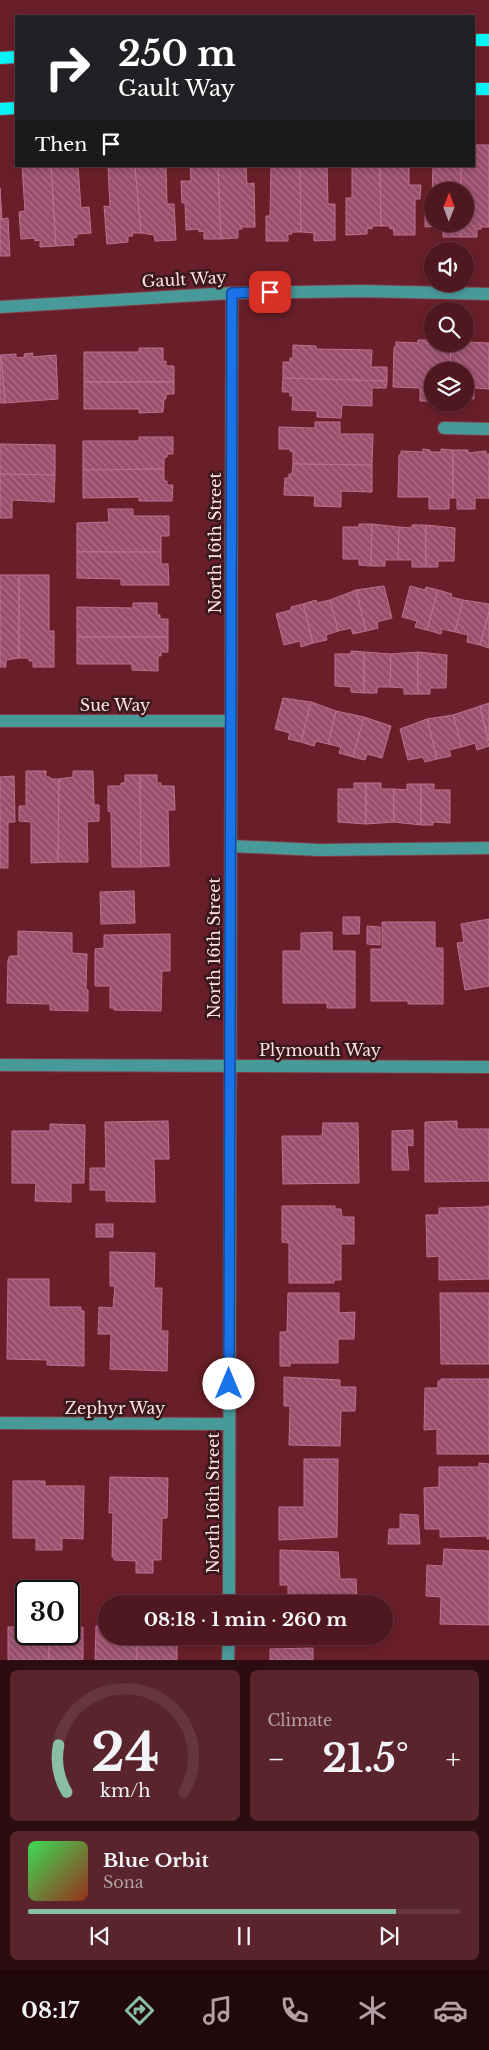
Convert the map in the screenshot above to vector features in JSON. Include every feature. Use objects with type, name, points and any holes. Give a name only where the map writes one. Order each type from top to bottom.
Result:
[{"type":"main road","points":[[475,40],[489,40]]},
{"type":"main road","points":[[0,58],[15,57]]},
{"type":"main road","points":[[475,89],[489,89]]},
{"type":"main road","points":[[0,109],[15,108]]},
{"type":"street","name":"Gault Way","points":[[0,306],[232,293],[362,291],[489,294]]},
{"type":"street","name":"North 16th Street","points":[[229,1595],[232,293]]},
{"type":"street","points":[[444,428],[489,429]]},
{"type":"street","name":"Sue Way","points":[[0,721],[231,721]]},
{"type":"street","points":[[231,846],[319,850],[452,850],[489,848]]},
{"type":"street","name":"Plymouth Way","points":[[0,1065],[489,1067]]},
{"type":"street","name":"Zephyr Way","points":[[0,1423],[229,1424]]},
{"type":"street","points":[[228,1645],[228,1660]]},
{"type":"building","points":[[475,145],[489,145],[489,227],[477,229],[477,237],[461,237],[461,232],[474,232],[474,182],[461,182],[461,167],[475,167]]},
{"type":"building","points":[[22,167],[51,167],[56,246],[40,247],[40,240],[35,241],[35,238],[21,239],[19,212],[25,211]]},
{"type":"building","points":[[51,167],[78,167],[81,208],[89,207],[91,233],[77,234],[77,237],[73,238],[74,245],[56,246]]},
{"type":"building","points":[[108,167],[135,167],[141,233],[132,233],[133,236],[128,236],[128,242],[107,244],[104,206],[110,207]]},
{"type":"building","points":[[135,167],[166,167],[167,204],[174,204],[176,240],[155,241],[154,235],[141,233]]},
{"type":"building","points":[[190,167],[218,167],[221,239],[204,239],[204,231],[199,232],[199,229],[186,230],[185,203],[182,203],[181,181],[191,181]]},
{"type":"building","points":[[218,167],[246,167],[247,184],[254,183],[255,227],[241,227],[242,229],[238,229],[238,238],[221,239]]},
{"type":"building","points":[[271,167],[300,167],[301,232],[288,234],[288,241],[266,241],[266,216],[270,216]]},
{"type":"building","points":[[300,167],[327,167],[328,204],[335,204],[335,240],[314,241],[314,233],[301,232]]},
{"type":"building","points":[[352,167],[380,167],[381,226],[372,226],[372,229],[367,228],[367,234],[346,235],[346,198],[352,198]]},
{"type":"building","points":[[380,167],[409,167],[409,185],[421,185],[420,199],[415,199],[415,235],[394,235],[393,228],[381,226]]},
{"type":"building","points":[[433,167],[461,167],[461,182],[432,182]]},
{"type":"building","points":[[0,188],[2,219],[8,218],[10,256],[0,256]]},
{"type":"building","points":[[443,232],[461,232],[461,237],[443,237]]},
{"type":"building","points":[[418,340],[424,340],[424,352],[451,352],[450,362],[424,362],[424,401],[420,401],[420,388],[393,387],[394,347],[396,347],[396,342],[418,343]]},
{"type":"building","points":[[474,342],[489,343],[489,389],[474,388],[474,362],[450,362],[451,352],[474,352]]},
{"type":"building","points":[[293,345],[316,346],[316,349],[372,350],[371,367],[387,367],[387,381],[283,378],[283,362],[290,362],[290,358],[293,358]]},
{"type":"building","points":[[139,348],[163,348],[163,362],[166,361],[166,366],[174,366],[174,382],[84,382],[84,352],[139,352]]},
{"type":"building","points":[[33,353],[32,357],[56,355],[58,399],[5,403],[1,355],[16,354],[16,358],[25,357],[24,354]]},
{"type":"building","points":[[1,355],[5,403],[0,403]]},
{"type":"building","points":[[283,378],[387,381],[386,388],[372,388],[372,406],[342,405],[341,418],[317,417],[317,411],[292,410],[293,396],[290,396],[290,392],[282,392]]},
{"type":"building","points":[[84,382],[174,382],[174,394],[166,394],[163,412],[139,413],[139,409],[84,409]]},
{"type":"building","points":[[315,422],[340,422],[340,434],[373,434],[372,465],[293,464],[293,452],[290,449],[279,449],[279,427],[315,428]]},
{"type":"building","points":[[139,437],[173,437],[173,454],[167,454],[167,457],[164,458],[164,469],[83,470],[83,441],[139,441]]},
{"type":"building","points":[[0,444],[55,445],[55,475],[0,474]]},
{"type":"building","points":[[423,449],[430,450],[430,452],[441,452],[441,449],[453,450],[453,498],[449,498],[449,509],[429,509],[429,497],[398,497],[399,455],[401,455],[401,451],[423,452]]},
{"type":"building","points":[[453,450],[468,450],[468,453],[486,451],[486,454],[489,454],[489,498],[475,498],[475,509],[457,509],[457,498],[453,498]]},
{"type":"building","points":[[293,464],[372,465],[372,492],[341,491],[341,507],[314,506],[315,496],[284,495],[285,478],[289,478],[289,474],[292,474]]},
{"type":"building","points":[[164,469],[164,481],[167,481],[167,485],[173,485],[172,501],[139,501],[139,497],[83,498],[83,470]]},
{"type":"building","points":[[0,474],[55,475],[54,502],[12,500],[12,518],[0,518]]},
{"type":"building","points":[[108,509],[133,509],[133,516],[169,516],[169,536],[161,536],[161,552],[77,552],[77,523],[109,522]]},
{"type":"building","points":[[359,524],[372,524],[371,566],[359,565],[359,559],[343,559],[343,527],[359,527]]},
{"type":"building","points":[[372,524],[399,527],[398,560],[385,560],[385,566],[371,566]]},
{"type":"building","points":[[412,525],[426,525],[426,567],[412,567],[412,560],[398,560],[399,527],[412,528]]},
{"type":"building","points":[[426,525],[455,528],[454,561],[438,561],[438,567],[426,567]]},
{"type":"building","points":[[77,552],[161,552],[161,564],[168,564],[169,585],[121,585],[121,579],[77,578]]},
{"type":"building","points":[[0,575],[19,575],[19,658],[6,660],[6,667],[0,667]]},
{"type":"building","points":[[19,575],[49,575],[49,631],[54,631],[54,667],[33,667],[33,661],[29,661],[29,658],[19,658]]},
{"type":"building","points":[[384,586],[392,618],[377,622],[378,628],[366,631],[356,590]]},
{"type":"building","points":[[410,586],[425,590],[426,587],[438,590],[427,630],[415,627],[417,621],[402,617]]},
{"type":"building","points":[[356,590],[366,631],[353,634],[351,628],[338,631],[330,600]]},
{"type":"building","points":[[438,590],[452,594],[451,597],[463,600],[455,632],[442,629],[441,634],[427,630]]},
{"type":"building","points":[[316,600],[317,603],[330,600],[338,631],[326,635],[327,640],[313,643],[303,604]]},
{"type":"building","points":[[463,600],[489,604],[489,612],[480,645],[467,642],[468,635],[455,632]]},
{"type":"building","points":[[133,603],[157,603],[157,615],[160,615],[160,619],[168,619],[168,637],[77,637],[77,607],[133,608]]},
{"type":"building","points":[[303,604],[313,643],[301,647],[300,641],[284,645],[276,614]]},
{"type":"building","points":[[489,612],[489,648],[480,645]]},
{"type":"building","points":[[77,637],[168,637],[168,652],[161,652],[161,656],[158,656],[158,671],[132,670],[132,664],[77,664]]},
{"type":"building","points":[[351,651],[364,652],[364,693],[351,692],[351,687],[335,686],[335,654],[351,654]]},
{"type":"building","points":[[364,652],[391,654],[390,687],[377,687],[377,693],[364,693]]},
{"type":"building","points":[[418,652],[418,694],[404,694],[404,688],[390,687],[391,654]]},
{"type":"building","points":[[418,652],[447,655],[446,688],[430,688],[430,694],[418,694]]},
{"type":"building","points":[[283,698],[311,702],[301,742],[288,739],[290,733],[275,729]]},
{"type":"building","points":[[311,702],[336,711],[328,744],[316,741],[314,746],[301,742]]},
{"type":"building","points":[[489,703],[489,741],[480,706]]},
{"type":"building","points":[[480,706],[489,746],[477,750],[475,743],[462,747],[453,715]]},
{"type":"building","points":[[336,711],[364,717],[353,757],[339,753],[341,747],[328,744]]},
{"type":"building","points":[[453,715],[462,747],[449,750],[451,756],[437,759],[427,719]]},
{"type":"building","points":[[364,717],[391,726],[382,758],[367,754],[365,760],[353,757]]},
{"type":"building","points":[[427,719],[437,759],[425,762],[423,757],[408,760],[400,729]]},
{"type":"building","points":[[26,771],[46,771],[46,777],[59,779],[58,862],[31,863],[31,822],[19,821],[19,806],[26,806]]},
{"type":"building","points":[[73,771],[93,771],[94,805],[99,805],[99,821],[87,822],[88,862],[58,862],[59,779],[73,777]]},
{"type":"building","points":[[125,775],[140,775],[141,867],[112,867],[111,812],[108,811],[108,786],[121,786],[121,783],[125,783]]},
{"type":"building","points":[[140,775],[157,775],[157,783],[161,783],[161,786],[174,786],[175,810],[168,810],[169,866],[141,867]]},
{"type":"building","points":[[14,776],[15,822],[8,822],[8,868],[0,868],[0,777]]},
{"type":"building","points":[[354,783],[366,783],[366,824],[338,822],[338,789],[354,789]]},
{"type":"building","points":[[366,783],[381,783],[381,789],[394,789],[394,822],[366,824]]},
{"type":"building","points":[[407,784],[421,784],[421,825],[394,822],[394,789],[407,790]]},
{"type":"building","points":[[421,784],[434,784],[434,790],[450,790],[450,823],[433,822],[433,825],[421,825]]},
{"type":"building","points":[[134,891],[135,923],[101,924],[100,892]]},
{"type":"building","points":[[343,917],[360,917],[359,934],[343,934]]},
{"type":"building","points":[[489,919],[489,986],[465,990],[457,943],[464,942],[461,924]]},
{"type":"building","points":[[382,922],[435,922],[435,948],[443,948],[443,1004],[408,1004],[408,1001],[371,1001],[371,949],[382,949]]},
{"type":"building","points":[[367,926],[380,927],[380,945],[367,944]]},
{"type":"building","points":[[18,931],[72,933],[72,953],[87,954],[86,989],[88,990],[88,1011],[50,1010],[50,1004],[7,1003],[8,960],[10,956],[18,956]]},
{"type":"building","points":[[332,932],[332,951],[355,951],[355,1008],[327,1008],[327,1003],[283,1003],[283,951],[301,951],[301,933]]},
{"type":"building","points":[[170,934],[170,971],[162,971],[161,1011],[114,1010],[114,1008],[110,1008],[110,986],[95,986],[95,949],[104,948],[104,935]]},
{"type":"building","points":[[168,1121],[169,1159],[154,1159],[155,1202],[106,1201],[106,1190],[90,1190],[90,1168],[106,1168],[105,1122]]},
{"type":"building","points":[[457,1121],[457,1129],[489,1129],[489,1181],[425,1182],[425,1122]]},
{"type":"building","points":[[323,1123],[358,1123],[359,1183],[283,1184],[282,1136],[322,1136]]},
{"type":"building","points":[[50,1124],[85,1125],[84,1183],[71,1183],[71,1202],[35,1201],[36,1183],[12,1183],[12,1131],[50,1131]]},
{"type":"building","points":[[413,1130],[413,1146],[407,1145],[409,1170],[392,1170],[392,1131]]},
{"type":"building","points":[[282,1206],[335,1206],[335,1209],[341,1209],[342,1217],[354,1217],[354,1244],[341,1244],[341,1280],[334,1280],[334,1283],[289,1283],[289,1243],[282,1242]]},
{"type":"building","points":[[489,1206],[489,1279],[439,1280],[439,1256],[427,1257],[426,1215],[439,1215],[439,1208]]},
{"type":"building","points":[[96,1224],[113,1224],[113,1237],[96,1237]]},
{"type":"building","points":[[110,1252],[155,1253],[154,1288],[162,1288],[161,1331],[168,1331],[167,1371],[110,1369],[111,1334],[98,1334],[99,1307],[113,1308],[115,1286],[110,1286]]},
{"type":"building","points":[[8,1279],[49,1279],[49,1307],[81,1307],[81,1311],[84,1311],[84,1366],[47,1365],[47,1360],[7,1359]]},
{"type":"building","points":[[288,1293],[339,1293],[339,1313],[355,1312],[354,1339],[338,1339],[338,1363],[290,1363],[290,1366],[280,1366],[280,1332],[287,1332]]},
{"type":"building","points":[[440,1293],[489,1293],[489,1364],[441,1364]]},
{"type":"building","points":[[284,1377],[340,1380],[340,1387],[356,1387],[355,1411],[341,1411],[340,1446],[289,1445],[290,1406],[284,1406]]},
{"type":"building","points":[[441,1379],[489,1379],[489,1454],[437,1454],[437,1429],[424,1430],[425,1388],[438,1388],[438,1381],[441,1381]]},
{"type":"building","points":[[304,1459],[338,1459],[337,1537],[279,1540],[279,1507],[304,1507]]},
{"type":"building","points":[[479,1463],[489,1464],[489,1539],[487,1539],[487,1536],[440,1537],[440,1529],[425,1529],[424,1488],[439,1487],[439,1467],[479,1467]]},
{"type":"building","points":[[110,1477],[168,1478],[167,1518],[162,1518],[161,1560],[153,1560],[153,1573],[136,1573],[136,1561],[114,1560],[114,1557],[112,1557],[113,1513],[109,1513]]},
{"type":"building","points":[[13,1481],[45,1481],[45,1486],[84,1486],[83,1539],[62,1538],[62,1550],[36,1550],[36,1538],[13,1538]]},
{"type":"building","points":[[400,1514],[418,1515],[420,1544],[388,1544],[389,1529],[400,1529]]},
{"type":"building","points":[[444,1549],[489,1551],[489,1625],[440,1624],[441,1597],[426,1596],[427,1565],[443,1566]]},
{"type":"building","points":[[280,1550],[338,1552],[340,1579],[356,1579],[357,1595],[288,1595],[288,1585],[280,1585]]},
{"type":"building","points":[[96,1626],[98,1626],[98,1645],[137,1645],[137,1660],[95,1660]]},
{"type":"building","points":[[8,1627],[15,1627],[15,1645],[49,1645],[49,1660],[8,1660]]},
{"type":"building","points":[[80,1627],[83,1627],[83,1660],[49,1660],[49,1645],[80,1645]]},
{"type":"building","points":[[137,1645],[177,1645],[177,1660],[137,1660]]},
{"type":"building","points":[[313,1648],[313,1660],[270,1660],[270,1649]]},
{"type":"route","points":[[229,1384],[232,293],[270,292]]}]
